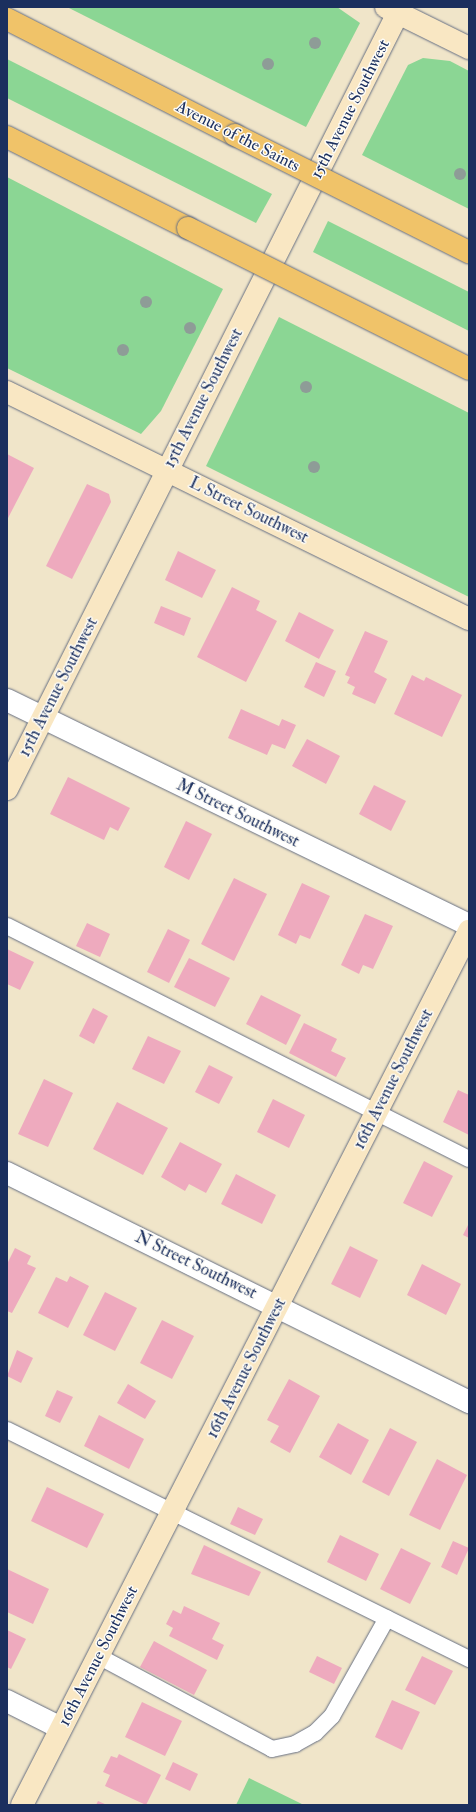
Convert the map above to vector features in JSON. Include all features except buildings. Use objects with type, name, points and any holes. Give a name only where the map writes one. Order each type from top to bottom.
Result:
[{"type":"highway","name":"Avenue of the Saints","points":[[7,19],[469,252]]},
{"type":"highway","points":[[7,137],[469,370]]},
{"type":"main road","points":[[395,9],[469,48]]},
{"type":"main road","name":"15th Avenue Southwest","points":[[7,789],[395,9]]},
{"type":"main road","name":"L Street Southwest","points":[[7,392],[469,619]]},
{"type":"main road","name":"16th Avenue Southwest","points":[[22,1805],[469,930]]},
{"type":"street","name":"M Street Southwest","points":[[7,700],[469,925]]},
{"type":"street","name":"N Street Southwest","points":[[7,1173],[469,1402]]},
{"type":"street","points":[[7,1701],[61,1728]]},
{"type":"lane","points":[[7,926],[376,1114],[469,1159]]},
{"type":"lane","points":[[7,1430],[469,1659]]},
{"type":"lane","points":[[98,1656],[272,1749],[295,1744],[308,1737],[332,1716],[387,1618]]},
{"type":"green space","points":[[67,7],[337,7],[360,23],[306,127]]},
{"type":"green space","points":[[423,58],[450,61],[469,71],[469,209],[362,155],[408,65]]},
{"type":"green space","points":[[7,59],[272,194],[256,223],[7,98]]},
{"type":"green space","points":[[7,177],[223,289],[161,411],[141,434],[7,368]]},
{"type":"green space","points":[[328,221],[469,292],[469,331],[313,252]]},
{"type":"green space","points":[[279,317],[469,413],[469,597],[206,466]]},
{"type":"green space","points":[[249,1778],[304,1805],[236,1805]]}]
